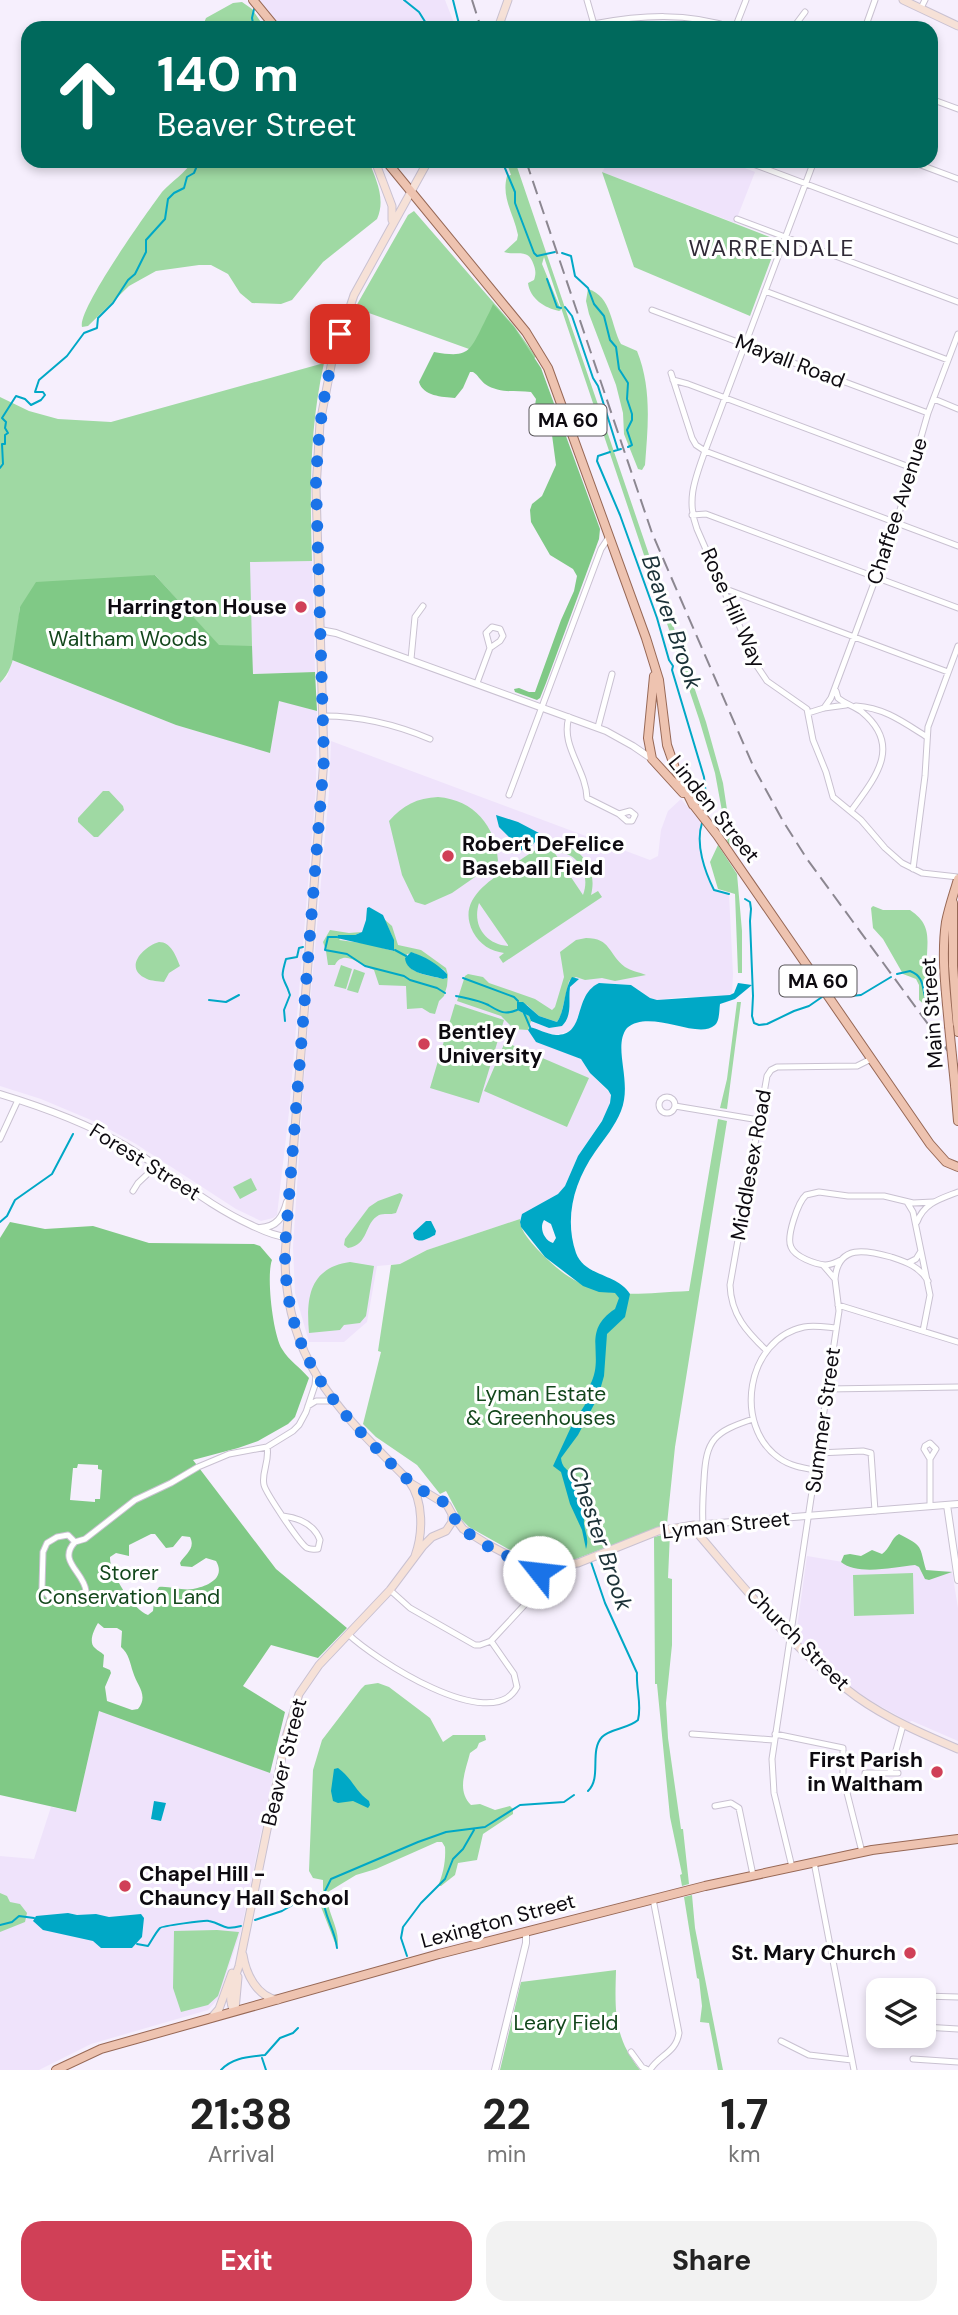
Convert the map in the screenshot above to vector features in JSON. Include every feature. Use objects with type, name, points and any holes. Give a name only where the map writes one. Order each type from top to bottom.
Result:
[{"type":"main road","points":[[253,0],[270,21]]},
{"type":"main road","points":[[501,21],[508,0]]},
{"type":"main road","points":[[903,0],[958,26]]},
{"type":"main road","points":[[377,168],[392,210],[390,227]]},
{"type":"main road","name":"MA 60","points":[[392,168],[526,332],[555,384],[652,659],[660,686],[667,745],[693,805]]},
{"type":"main road","name":"Beaver Street","points":[[424,168],[390,227],[349,308],[332,361],[323,405],[316,483],[324,716],[323,778],[286,1237],[286,1279],[290,1308],[302,1345],[316,1375],[333,1401],[409,1481],[442,1502]]},
{"type":"main road","name":"MA 60","points":[[652,659],[654,694],[648,736],[652,760]]},
{"type":"main road","points":[[652,760],[663,756],[667,745]]},
{"type":"main road","name":"Linden Street","points":[[652,760],[717,835],[934,1148],[948,1163],[958,1167]]},
{"type":"main road","name":"Main Street","points":[[958,878],[955,905],[958,1032]]},
{"type":"main road","name":"Main Street","points":[[955,905],[947,917],[944,947],[958,1121]]},
{"type":"main road","name":"Beaver Street","points":[[409,1481],[418,1498],[419,1541],[415,1556]]},
{"type":"main road","points":[[441,1533],[451,1525],[452,1514],[449,1507],[442,1502],[428,1502],[419,1517],[428,1532],[441,1533],[455,1529],[466,1531]]},
{"type":"main road","name":"Lyman Street","points":[[452,1514],[466,1531],[518,1560],[540,1567],[560,1567],[582,1562],[663,1530],[698,1525]]},
{"type":"main road","name":"Church Street","points":[[698,1525],[708,1544],[790,1638],[857,1697],[904,1724],[958,1749]]},
{"type":"main road","name":"Beaver Street","points":[[234,2011],[230,1995],[239,1966],[292,1713],[302,1688],[311,1674],[390,1590],[427,1542],[441,1533]]},
{"type":"main road","name":"Lexington Street","points":[[56,2070],[92,2052],[526,1931],[814,1862],[862,1852],[958,1839]]},
{"type":"main road","points":[[211,2018],[219,2009],[245,1936]]},
{"type":"main road","points":[[243,1946],[245,1966],[251,1980],[264,1995],[279,2000]]},
{"type":"street","points":[[587,0],[593,21]]},
{"type":"street","points":[[738,21],[746,0]]},
{"type":"street","points":[[868,21],[875,0]]},
{"type":"street","points":[[921,8],[925,0]]},
{"type":"street","points":[[798,21],[805,12]]},
{"type":"street","points":[[616,21],[662,15],[708,21]]},
{"type":"street","points":[[938,102],[958,109]]},
{"type":"street","points":[[764,168],[958,241]]},
{"type":"street","name":"Rose Hill Way","points":[[808,713],[804,706],[778,689],[762,674],[692,515],[691,494],[812,168]]},
{"type":"street","points":[[929,168],[958,179]]},
{"type":"street","points":[[737,219],[958,302]]},
{"type":"street","points":[[765,291],[948,360]]},
{"type":"street","name":"Mayall Road","points":[[652,310],[928,413]]},
{"type":"street","name":"Chaffee Avenue","points":[[824,708],[835,688],[896,524],[928,413],[958,334]]},
{"type":"street","points":[[671,373],[692,438],[696,445],[705,451],[958,546]]},
{"type":"street","points":[[673,380],[912,468]]},
{"type":"street","points":[[934,399],[958,409]]},
{"type":"street","points":[[692,515],[706,514],[958,608]]},
{"type":"street","points":[[509,795],[544,708],[600,552],[610,536]]},
{"type":"street","points":[[723,587],[948,673]]},
{"type":"street","points":[[411,659],[415,617],[423,606]]},
{"type":"street","name":"Linden Street","points":[[320,630],[334,632],[598,727],[652,760]]},
{"type":"street","points":[[913,869],[925,776],[927,737],[931,718],[958,646]]},
{"type":"street","points":[[477,683],[490,648]]},
{"type":"street","points":[[598,727],[612,674]]},
{"type":"street","points":[[835,688],[838,698],[862,712],[873,723],[882,743],[882,764],[873,782],[851,811]]},
{"type":"street","points":[[927,737],[884,711],[851,705],[808,713],[813,740],[837,802],[851,811],[888,852],[913,869],[925,874],[958,878]]},
{"type":"street","points":[[873,723],[884,711]]},
{"type":"street","points":[[324,716],[386,724],[430,738]]},
{"type":"street","points":[[569,717],[566,735],[587,798],[619,814]]},
{"type":"street","points":[[633,746],[644,743],[648,736]]},
{"type":"street","name":"Middlesex Road","points":[[767,1351],[738,1319],[730,1290],[766,1081],[773,1069],[858,1066],[872,1059]]},
{"type":"street","name":"Forest Street","points":[[0,1094],[56,1112],[95,1130],[119,1142],[210,1203],[258,1228],[286,1237]]},
{"type":"street","points":[[0,1139],[18,1100]]},
{"type":"street","points":[[675,1106],[759,1121]]},
{"type":"street","points":[[133,1191],[156,1166]]},
{"type":"street","points":[[258,1228],[269,1227],[280,1220],[290,1190]]},
{"type":"street","points":[[835,1279],[823,1265],[796,1254],[789,1242],[799,1204],[806,1195],[819,1192],[844,1196],[880,1195],[916,1203],[933,1202],[958,1192]]},
{"type":"street","points":[[904,1201],[914,1212],[928,1281],[930,1301],[923,1331]]},
{"type":"street","points":[[916,1228],[920,1214],[933,1202]]},
{"type":"street","points":[[823,1265],[865,1250],[908,1263],[920,1270],[928,1281]]},
{"type":"street","points":[[908,1263],[916,1259],[921,1251]]},
{"type":"street","points":[[835,1279],[841,1260]]},
{"type":"street","name":"Summer Street","points":[[792,1867],[773,1785],[772,1759],[836,1328],[838,1305],[835,1279]]},
{"type":"street","points":[[838,1305],[958,1342]]},
{"type":"street","points":[[816,1470],[793,1465],[778,1458],[763,1442],[751,1405],[752,1385],[758,1366],[767,1351],[782,1337],[797,1329],[811,1326],[836,1328]]},
{"type":"street","points":[[75,1542],[68,1535],[63,1535],[52,1539],[44,1548],[42,1588],[52,1600],[61,1603],[80,1600],[86,1591],[82,1579],[69,1562],[69,1550],[75,1542],[94,1533],[135,1500],[229,1454],[267,1447],[299,1425],[308,1406],[316,1375]]},
{"type":"street","points":[[827,1389],[958,1387]]},
{"type":"street","points":[[308,1406],[316,1401],[333,1401]]},
{"type":"street","points":[[698,1525],[708,1447],[731,1427],[754,1419]]},
{"type":"street","points":[[267,1447],[269,1461],[263,1483],[283,1516],[305,1547],[318,1549],[320,1540],[315,1530],[296,1519],[283,1516]]},
{"type":"street","points":[[818,1453],[871,1453],[875,1511]]},
{"type":"street","points":[[930,1459],[930,1507]]},
{"type":"street","name":"Lyman Street","points":[[698,1525],[958,1504]]},
{"type":"street","points":[[947,1505],[958,1580]]},
{"type":"street","points":[[390,1590],[410,1608],[475,1645],[480,1645],[491,1641],[531,1598],[540,1567]]},
{"type":"street","points":[[348,1634],[398,1669],[451,1697],[471,1702],[504,1699],[517,1687],[514,1674],[491,1641]]},
{"type":"street","points":[[890,1772],[904,1724]]},
{"type":"street","points":[[692,1734],[774,1737],[843,1748],[843,1777],[862,1852]]},
{"type":"street","points":[[865,1773],[898,1773]]},
{"type":"street","points":[[715,1806],[730,1803],[739,1808],[753,1875]]},
{"type":"street","points":[[814,1862],[854,2070]]},
{"type":"street","points":[[631,2052],[642,2067],[649,2070],[672,2050],[678,2033],[653,1899]]},
{"type":"street","points":[[495,2070],[526,1943],[526,1931]]},
{"type":"street","points":[[936,1996],[958,1997]]},
{"type":"street","points":[[936,2028],[958,2029]]},
{"type":"street","points":[[781,2041],[809,2055],[852,2060]]},
{"type":"street","points":[[913,2059],[958,2062]]},
{"type":"shaded area","points":[[259,0],[445,0],[453,21],[277,21]]},
{"type":"shaded area","points":[[605,168],[745,168],[755,172],[735,223],[602,172]]},
{"type":"shaded area","points":[[312,561],[315,672],[252,674],[249,562]]},
{"type":"shaded area","points":[[12,660],[176,725],[270,752],[279,700],[317,711],[316,788],[289,1112],[277,1215],[273,1218],[261,1221],[236,1209],[136,1144],[98,1123],[41,1099],[0,1086],[0,683],[7,677]]},
{"type":"shaded area","name":"Bentley University","points":[[331,741],[650,860],[658,856],[661,830],[668,811],[681,799],[702,823],[699,835],[703,865],[713,889],[729,894],[733,974],[732,995],[714,997],[657,1000],[631,985],[604,983],[584,997],[575,1026],[570,1031],[555,1035],[535,1028],[554,1048],[581,1059],[590,1073],[611,1094],[608,1111],[578,1156],[565,1186],[558,1194],[525,1213],[520,1219],[427,1250],[400,1264],[377,1266],[367,1322],[344,1342],[309,1342],[295,1293],[293,1247]]},
{"type":"shaded area","points":[[922,1553],[924,1573],[952,1571],[958,1608],[958,1741],[909,1722],[862,1696],[801,1643],[796,1635],[807,1556],[861,1565]]},
{"type":"shaded area","name":"Chapel Hill - Chauncy Hall School","points":[[99,1710],[273,1774],[241,1931],[218,1999],[208,2010],[91,2044],[39,2070],[0,2070],[0,1856],[34,1859],[51,1807],[76,1812]]},
{"type":"green space","points":[[242,2],[252,9],[260,21],[205,21],[206,18],[233,3]]},
{"type":"green space","points":[[371,168],[379,190],[380,212],[377,219],[323,262],[292,300],[281,304],[252,303],[240,293],[228,274],[211,265],[199,265],[156,271],[129,286],[88,326],[82,327],[90,301],[129,239],[162,192],[186,169]]},
{"type":"green space","points":[[508,168],[517,168],[706,722],[723,783],[732,843],[728,844],[715,773],[699,719],[544,257],[542,264],[561,310],[559,311],[544,305],[529,289],[528,283],[534,280],[535,272],[531,258],[525,254],[504,252],[517,240],[518,235],[506,192],[507,176],[511,175]]},
{"type":"green space","points":[[602,172],[775,239],[776,246],[750,316],[634,267]]},
{"type":"green space","points":[[414,211],[514,326],[536,357],[527,362],[469,349],[355,308],[408,215]]},
{"type":"green space","points":[[588,289],[602,298],[621,344],[637,351],[642,365],[648,407],[645,465],[642,470],[638,469],[624,434],[623,413],[616,385],[589,314],[586,301]]},
{"type":"green space","points":[[493,304],[514,327],[541,368],[600,529],[599,539],[546,683],[537,700],[515,692],[514,689],[535,692],[574,591],[577,576],[573,569],[550,555],[531,522],[532,504],[542,496],[556,465],[552,435],[536,418],[536,399],[531,392],[496,389],[485,384],[473,372],[470,372],[455,398],[429,393],[419,382],[434,352],[454,354],[471,347]]},
{"type":"green space","points":[[324,363],[313,437],[312,561],[250,562],[252,646],[219,646],[155,575],[20,607],[13,658],[0,683],[0,397],[29,411],[58,419],[111,422]]},
{"type":"green space","name":"Waltham Woods","points":[[155,575],[219,645],[252,646],[253,674],[315,672],[317,711],[279,701],[270,753],[176,725],[12,660],[20,607],[36,582]]},
{"type":"green space","points":[[103,791],[109,791],[124,810],[98,837],[94,837],[78,822],[78,818]]},
{"type":"green space","name":"Robert DeFelice Baseball Field","points":[[438,797],[462,803],[481,817],[493,837],[498,861],[452,893],[425,905],[415,902],[402,875],[389,821],[411,803]]},
{"type":"green space","points":[[548,845],[563,845],[579,853],[592,876],[591,895],[598,891],[602,897],[503,963],[499,957],[504,953],[486,947],[473,932],[469,920],[472,900],[495,877]],"holes":[[[554,852],[570,855],[580,865],[585,879],[583,895]],[[479,903],[508,945],[508,946],[493,942],[482,932],[477,919]]]},
{"type":"green space","points":[[718,845],[737,874],[742,931],[742,973],[738,973],[735,894],[718,889],[710,862]]},
{"type":"green space","points":[[873,906],[883,910],[910,910],[923,922],[928,942],[930,1005],[927,1007],[919,1000],[919,985],[916,979],[903,974],[883,939],[873,928]]},
{"type":"green space","points":[[384,919],[392,926],[398,945],[421,950],[446,968],[448,975],[447,986],[435,1014],[422,1008],[407,1009],[406,986],[379,985],[374,970],[353,960],[343,958],[335,965],[328,965],[323,942],[330,930],[362,932],[343,935],[339,940],[393,951],[393,939]],"holes":[[[414,953],[447,974],[445,979],[418,972],[408,965],[407,954]]]},
{"type":"green space","points":[[586,938],[605,944],[625,967],[646,975],[615,981],[576,977],[569,981],[557,1022],[539,1016],[527,1005],[517,1002],[517,1010],[529,1016],[531,1021],[528,1030],[514,1029],[501,1016],[457,1001],[468,974],[483,977],[489,983],[535,999],[552,1010],[564,977],[560,952],[576,940]]},
{"type":"green space","points":[[159,942],[170,947],[180,966],[169,973],[164,982],[147,979],[136,970],[141,953]]},
{"type":"green space","points":[[341,965],[352,969],[346,989],[334,986]]},
{"type":"green space","points":[[354,969],[365,973],[358,993],[347,990]]},
{"type":"green space","points":[[737,1002],[741,1002],[727,1109],[720,1108],[727,1079]]},
{"type":"green space","points":[[455,1004],[504,1020],[479,1103],[430,1088]]},
{"type":"green space","points":[[505,1042],[589,1078],[567,1127],[484,1091]]},
{"type":"green space","name":"Lyman Estate & Greenhouses","points":[[718,1119],[727,1121],[675,1447],[667,1524],[576,1559],[540,1562],[519,1555],[469,1527],[461,1519],[446,1491],[440,1494],[417,1465],[376,1437],[363,1424],[381,1352],[378,1351],[391,1265],[520,1219],[524,1232],[539,1251],[557,1268],[591,1288],[626,1294],[689,1291]]},
{"type":"green space","points":[[251,1178],[257,1190],[240,1199],[233,1187]]},
{"type":"green space","points":[[400,1193],[403,1195],[396,1213],[379,1215],[371,1223],[360,1243],[348,1248],[344,1245],[345,1239],[369,1207]]},
{"type":"green space","name":"Storer Conservation Land","points":[[10,1222],[45,1229],[93,1226],[149,1243],[254,1244],[260,1246],[272,1260],[270,1292],[279,1342],[288,1357],[309,1378],[295,1417],[258,1441],[193,1460],[276,1569],[347,1628],[318,1658],[271,1645],[243,1686],[285,1712],[270,1773],[99,1711],[76,1812],[0,1795],[0,1238]],"holes":[[[78,1464],[98,1465],[98,1469],[102,1470],[100,1499],[95,1499],[95,1502],[70,1500],[73,1468],[77,1468]],[[151,1534],[155,1534],[166,1548],[173,1547],[182,1536],[190,1537],[192,1545],[180,1563],[181,1566],[192,1567],[206,1558],[216,1561],[219,1572],[214,1580],[199,1588],[159,1587],[155,1593],[153,1611],[148,1615],[129,1598],[113,1572],[110,1557],[116,1553],[129,1556],[129,1545]],[[98,1623],[104,1628],[117,1628],[122,1631],[121,1647],[128,1656],[141,1690],[142,1699],[138,1709],[132,1710],[107,1701],[105,1687],[111,1673],[103,1667],[104,1655],[93,1645],[92,1636]]]},
{"type":"green space","points":[[350,1262],[374,1266],[366,1316],[360,1323],[344,1325],[340,1330],[309,1333],[308,1308],[318,1278],[336,1265]]},
{"type":"green space","points":[[670,1533],[668,1578],[672,1579],[672,1645],[666,1703],[668,1738],[689,1884],[682,1886],[670,1817],[655,1684],[654,1537]]},
{"type":"green space","points":[[899,1534],[919,1548],[926,1570],[952,1572],[929,1580],[925,1579],[915,1565],[866,1570],[841,1562],[844,1555],[861,1556],[872,1550],[882,1554]]},
{"type":"green space","points":[[913,1573],[914,1614],[854,1616],[853,1575]]},
{"type":"green space","points":[[378,1683],[389,1687],[430,1718],[443,1742],[453,1735],[485,1735],[486,1740],[470,1753],[463,1780],[466,1799],[471,1805],[480,1804],[495,1810],[510,1806],[513,1814],[483,1834],[477,1860],[458,1863],[455,1875],[441,1886],[438,1886],[444,1867],[445,1847],[442,1842],[437,1842],[356,1875],[328,1892],[328,1906],[337,1934],[337,1948],[316,1894],[323,1891],[323,1880],[313,1878],[309,1871],[313,1770],[322,1740],[361,1689],[365,1685]]},
{"type":"green space","points":[[0,1893],[7,1896],[10,1902],[20,1904],[27,1913],[25,1922],[0,1932]]},
{"type":"green space","points":[[692,1895],[695,1928],[723,2070],[718,2070],[709,2023],[700,2022],[702,2006],[699,1979],[684,1897]]},
{"type":"green space","points":[[174,1931],[239,1932],[218,1996],[208,2005],[181,2012],[173,1988]]},
{"type":"green space","name":"Leary Field","points":[[616,1970],[616,2010],[620,2034],[640,2070],[500,2070],[521,1982]]},
{"type":"water","points":[[496,815],[539,833],[536,841],[526,849],[513,851],[513,841],[499,827]]},
{"type":"water","points":[[369,907],[383,915],[394,940],[394,951],[337,938],[338,935],[355,935],[362,932]]},
{"type":"water","points":[[411,952],[435,964],[447,974],[447,978],[414,971],[405,958]]},
{"type":"water","points":[[572,977],[579,979],[570,987],[569,1013],[562,1026],[549,1028],[531,1021],[529,1016],[517,1010],[517,1002],[523,1002],[539,1016],[557,1022]]},
{"type":"water","points":[[599,983],[631,985],[657,1000],[730,995],[734,993],[738,983],[752,985],[735,999],[720,1004],[717,1023],[707,1029],[648,1021],[627,1028],[621,1045],[625,1088],[621,1111],[581,1176],[573,1201],[571,1227],[580,1261],[586,1267],[617,1282],[630,1294],[625,1317],[607,1334],[604,1376],[598,1397],[578,1435],[561,1458],[572,1477],[577,1494],[583,1500],[586,1549],[561,1472],[553,1466],[571,1427],[586,1403],[585,1397],[577,1397],[589,1387],[594,1374],[599,1326],[615,1309],[619,1298],[615,1293],[599,1292],[583,1286],[545,1257],[520,1222],[522,1214],[558,1194],[565,1186],[578,1156],[602,1121],[610,1103],[611,1095],[608,1090],[590,1073],[581,1059],[536,1042],[528,1030],[530,1027],[556,1035],[566,1033],[576,1022],[585,997]],"holes":[[[544,1220],[551,1224],[556,1238],[553,1243],[545,1237],[542,1230]]]},
{"type":"water","points":[[426,1221],[431,1221],[435,1235],[417,1240],[413,1233]]},
{"type":"water","points":[[338,1768],[369,1801],[368,1808],[353,1801],[333,1801],[331,1791],[334,1769]]},
{"type":"water","points":[[154,1801],[166,1803],[161,1821],[151,1819]]},
{"type":"water","points":[[68,1913],[109,1917],[141,1914],[144,1918],[142,1937],[132,1948],[101,1948],[93,1941],[43,1930],[33,1921],[36,1916]]},
{"type":"waterway","points":[[404,0],[419,12],[425,21]]},
{"type":"waterway","name":"Beaver Brook","points":[[453,0],[458,21]]},
{"type":"waterway","points":[[253,21],[254,9]]},
{"type":"waterway","points":[[0,468],[3,464],[2,444],[5,444],[5,435],[8,433],[6,422],[2,418],[16,396],[31,405],[45,395],[43,392],[35,392],[39,380],[67,356],[84,333],[97,328],[98,318],[135,274],[146,252],[146,240],[165,219],[168,199],[184,188],[187,177],[196,168]]},
{"type":"waterway","name":"Beaver Brook","points":[[505,168],[534,253],[537,256],[555,252]]},
{"type":"waterway","name":"Beaver Brook","points":[[562,253],[571,256],[575,276],[588,288],[594,304],[604,316],[610,340],[616,347],[619,369],[628,383],[627,399],[632,414],[627,430],[632,445],[628,447]]},
{"type":"waterway","points":[[547,279],[557,307],[561,308]]},
{"type":"waterway","points":[[565,307],[572,316],[598,386],[618,450]]},
{"type":"waterway","name":"Beaver Brook","points":[[614,451],[621,449]]},
{"type":"waterway","name":"Beaver Brook","points":[[610,452],[598,456],[597,461],[620,515],[673,666],[704,777],[708,814]]},
{"type":"waterway","name":"Beaver Brook","points":[[702,823],[700,849],[707,875],[714,890],[729,894]]},
{"type":"waterway","name":"Beaver Brook","points":[[745,899],[750,902],[751,909],[754,1023],[767,1024],[809,1006],[822,997]]},
{"type":"waterway","points":[[337,937],[328,937],[325,950],[347,954],[365,966],[404,976],[445,993]]},
{"type":"waterway","points":[[285,1021],[284,1010],[290,995],[283,978],[284,967],[286,959],[297,957],[299,948],[303,947]]},
{"type":"waterway","points":[[395,950],[406,956]]},
{"type":"waterway","name":"Beaver Brook","points":[[897,974],[910,971],[916,974],[922,982],[929,1006]]},
{"type":"waterway","name":"Beaver Brook","points":[[851,996],[861,995],[891,977]]},
{"type":"waterway","points":[[463,978],[514,997],[518,1001]]},
{"type":"waterway","points":[[209,1000],[226,1002],[239,995]]},
{"type":"waterway","points":[[456,996],[503,1012],[517,1010]]},
{"type":"waterway","points":[[524,1013],[530,1027]]},
{"type":"waterway","points":[[0,1222],[7,1216],[15,1200],[52,1174],[73,1134]]},
{"type":"waterway","name":"Chester Brook","points":[[588,1791],[594,1779],[598,1743],[606,1734],[638,1720],[639,1708],[637,1673],[605,1603],[590,1559]]},
{"type":"waterway","name":"Chester Brook","points":[[255,1920],[282,1911],[313,1893],[323,1895],[331,1879],[418,1842],[446,1832],[485,1827],[520,1805],[564,1802],[574,1795]]},
{"type":"waterway","points":[[407,1956],[401,1938],[403,1927],[421,1903],[445,1879],[453,1859],[463,1849],[474,1830]]},
{"type":"waterway","points":[[323,1896],[337,1948]]},
{"type":"waterway","name":"Chester Brook","points":[[0,1925],[12,1922],[19,1916],[34,1918]]},
{"type":"waterway","name":"Chester Brook","points":[[137,1944],[148,1946],[160,1928],[175,1925],[206,1921],[226,1927],[241,1926]]},
{"type":"waterway","points":[[221,2070],[236,2060],[265,2055],[280,2038],[298,2028]]},
{"type":"waterway","points":[[262,2058],[266,2070]]},
{"type":"railway","points":[[472,0],[479,21]]},
{"type":"railway","points":[[528,168],[652,533],[754,768],[807,859],[958,1065]]},
{"type":"place","name":"Harrington House","points":[[301,607]]},
{"type":"place","name":"Robert DeFelice Baseball Field","points":[[448,856]]},
{"type":"place","name":"Bentley University","points":[[424,1044]]},
{"type":"place","name":"First Parish in Waltham","points":[[937,1772]]},
{"type":"place","name":"Chapel Hill - Chauncy Hall School","points":[[125,1886]]},
{"type":"place","name":"St. Mary Church","points":[[910,1953]]},
{"type":"district","name":"WARRENDALE","points":[[772,248]]},
{"type":"route","points":[[340,334],[325,389],[317,451],[324,759],[285,1247],[287,1290],[304,1352],[322,1386],[343,1414],[409,1481],[447,1505],[466,1531],[518,1560],[540,1567],[539,1572]]}]
